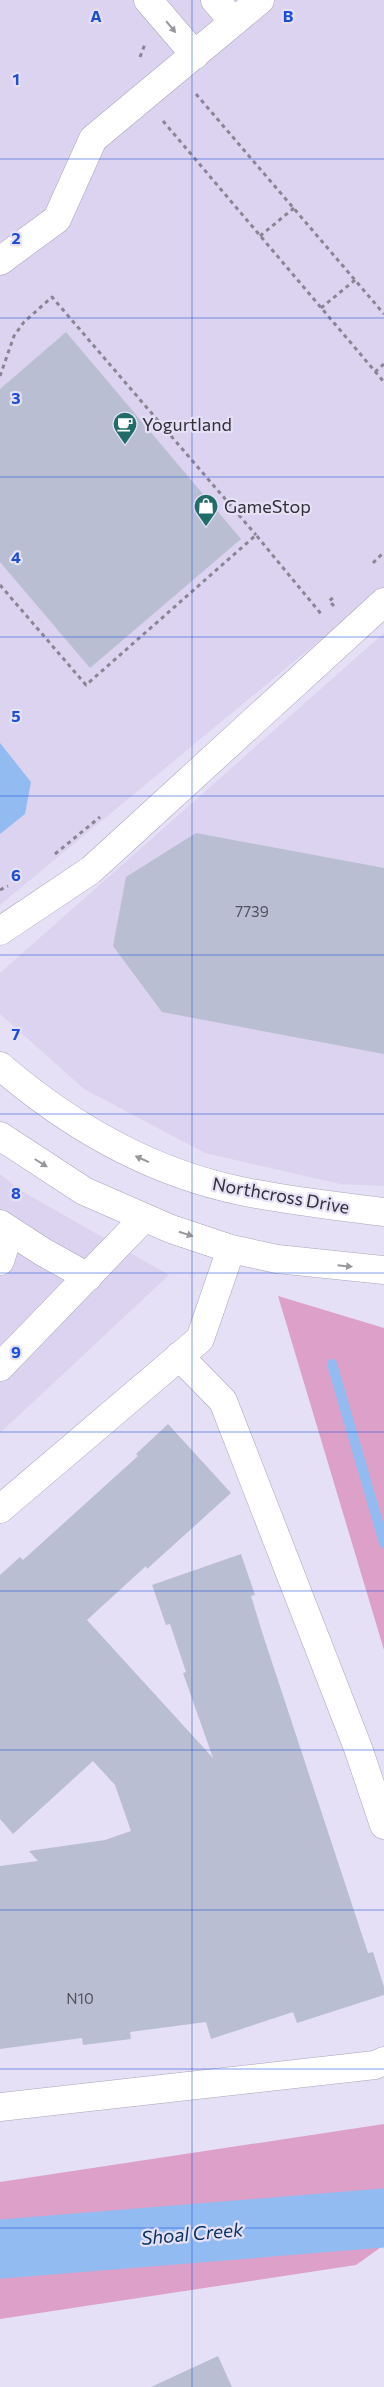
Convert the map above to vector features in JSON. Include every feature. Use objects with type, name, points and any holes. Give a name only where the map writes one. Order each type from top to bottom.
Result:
[{"type":"street","points":[[148,0],[194,55]]},
{"type":"street","points":[[215,0],[234,22]]},
{"type":"street","points":[[0,261],[57,219],[93,139],[260,0]]},
{"type":"street","points":[[0,931],[91,870],[384,602]]},
{"type":"street","name":"Northcross Drive","points":[[0,1066],[38,1098],[68,1119],[145,1160],[188,1177],[240,1191],[384,1212]]},
{"type":"street","points":[[0,1136],[84,1191],[144,1218],[231,1249],[277,1259],[384,1270]]},
{"type":"street","points":[[0,1367],[144,1218]]},
{"type":"street","points":[[0,1261],[4,1228],[88,1277]]},
{"type":"street","points":[[0,1509],[200,1339],[231,1249]]},
{"type":"street","points":[[179,1356],[223,1401],[358,1748],[384,1825]]},
{"type":"street","points":[[0,2108],[384,2062]]},
{"type":"path","points":[[190,98],[196,94],[384,314]]},
{"type":"path","points":[[168,116],[163,121],[384,382]]},
{"type":"path","points":[[260,236],[294,208]]},
{"type":"path","points":[[321,308],[355,280]]},
{"type":"path","points":[[0,376],[14,336],[24,322],[52,297],[322,615]]},
{"type":"path","points":[[375,372],[384,364]]},
{"type":"path","points":[[0,585],[86,685],[256,535]]},
{"type":"path","points":[[374,563],[383,554]]},
{"type":"shaded area","points":[[0,0],[384,0],[384,587],[0,905]]},
{"type":"shaded area","points":[[384,633],[384,1186],[340,1184],[205,1153],[84,1089],[0,1014],[0,973]]},
{"type":"shaded area","points":[[0,1174],[20,1190],[169,1275],[0,1433]]},
{"type":"shaded area","points":[[278,1296],[384,1328],[384,1650]]},
{"type":"shaded area","points":[[384,2124],[384,2245],[356,2265],[0,2319],[0,2182]]},
{"type":"water","points":[[0,743],[31,782],[25,814],[0,834]]},
{"type":"building","points":[[66,332],[241,539],[90,668],[0,562],[0,389]]},
{"type":"building","points":[[196,833],[384,868],[384,1054],[162,1012],[113,946],[126,877]]},
{"type":"building","points":[[168,1424],[231,1493],[87,1620],[213,1758],[183,1673],[186,1672],[170,1624],[166,1625],[152,1585],[241,1554],[255,1595],[251,1596],[263,1635],[368,1953],[373,1952],[384,1987],[384,1995],[297,2023],[293,2012],[211,2039],[206,2022],[130,2032],[131,2039],[83,2045],[82,2038],[0,2049],[0,1866],[38,1861],[29,1851],[105,1840],[131,1831],[115,1785],[93,1761],[13,1834],[0,1819],[0,1575],[20,1557],[23,1560],[138,1456],[136,1454]]},
{"type":"building","points":[[218,2356],[232,2387],[151,2387]]},
{"type":"waterway","points":[[332,1364],[384,1543]]},
{"type":"waterway","name":"Shoal Creek","points":[[0,2249],[384,2218]]},
{"type":"place","name":"Yogurtland","points":[[125,445]]},
{"type":"place","name":"GameStop","points":[[206,527]]}]
